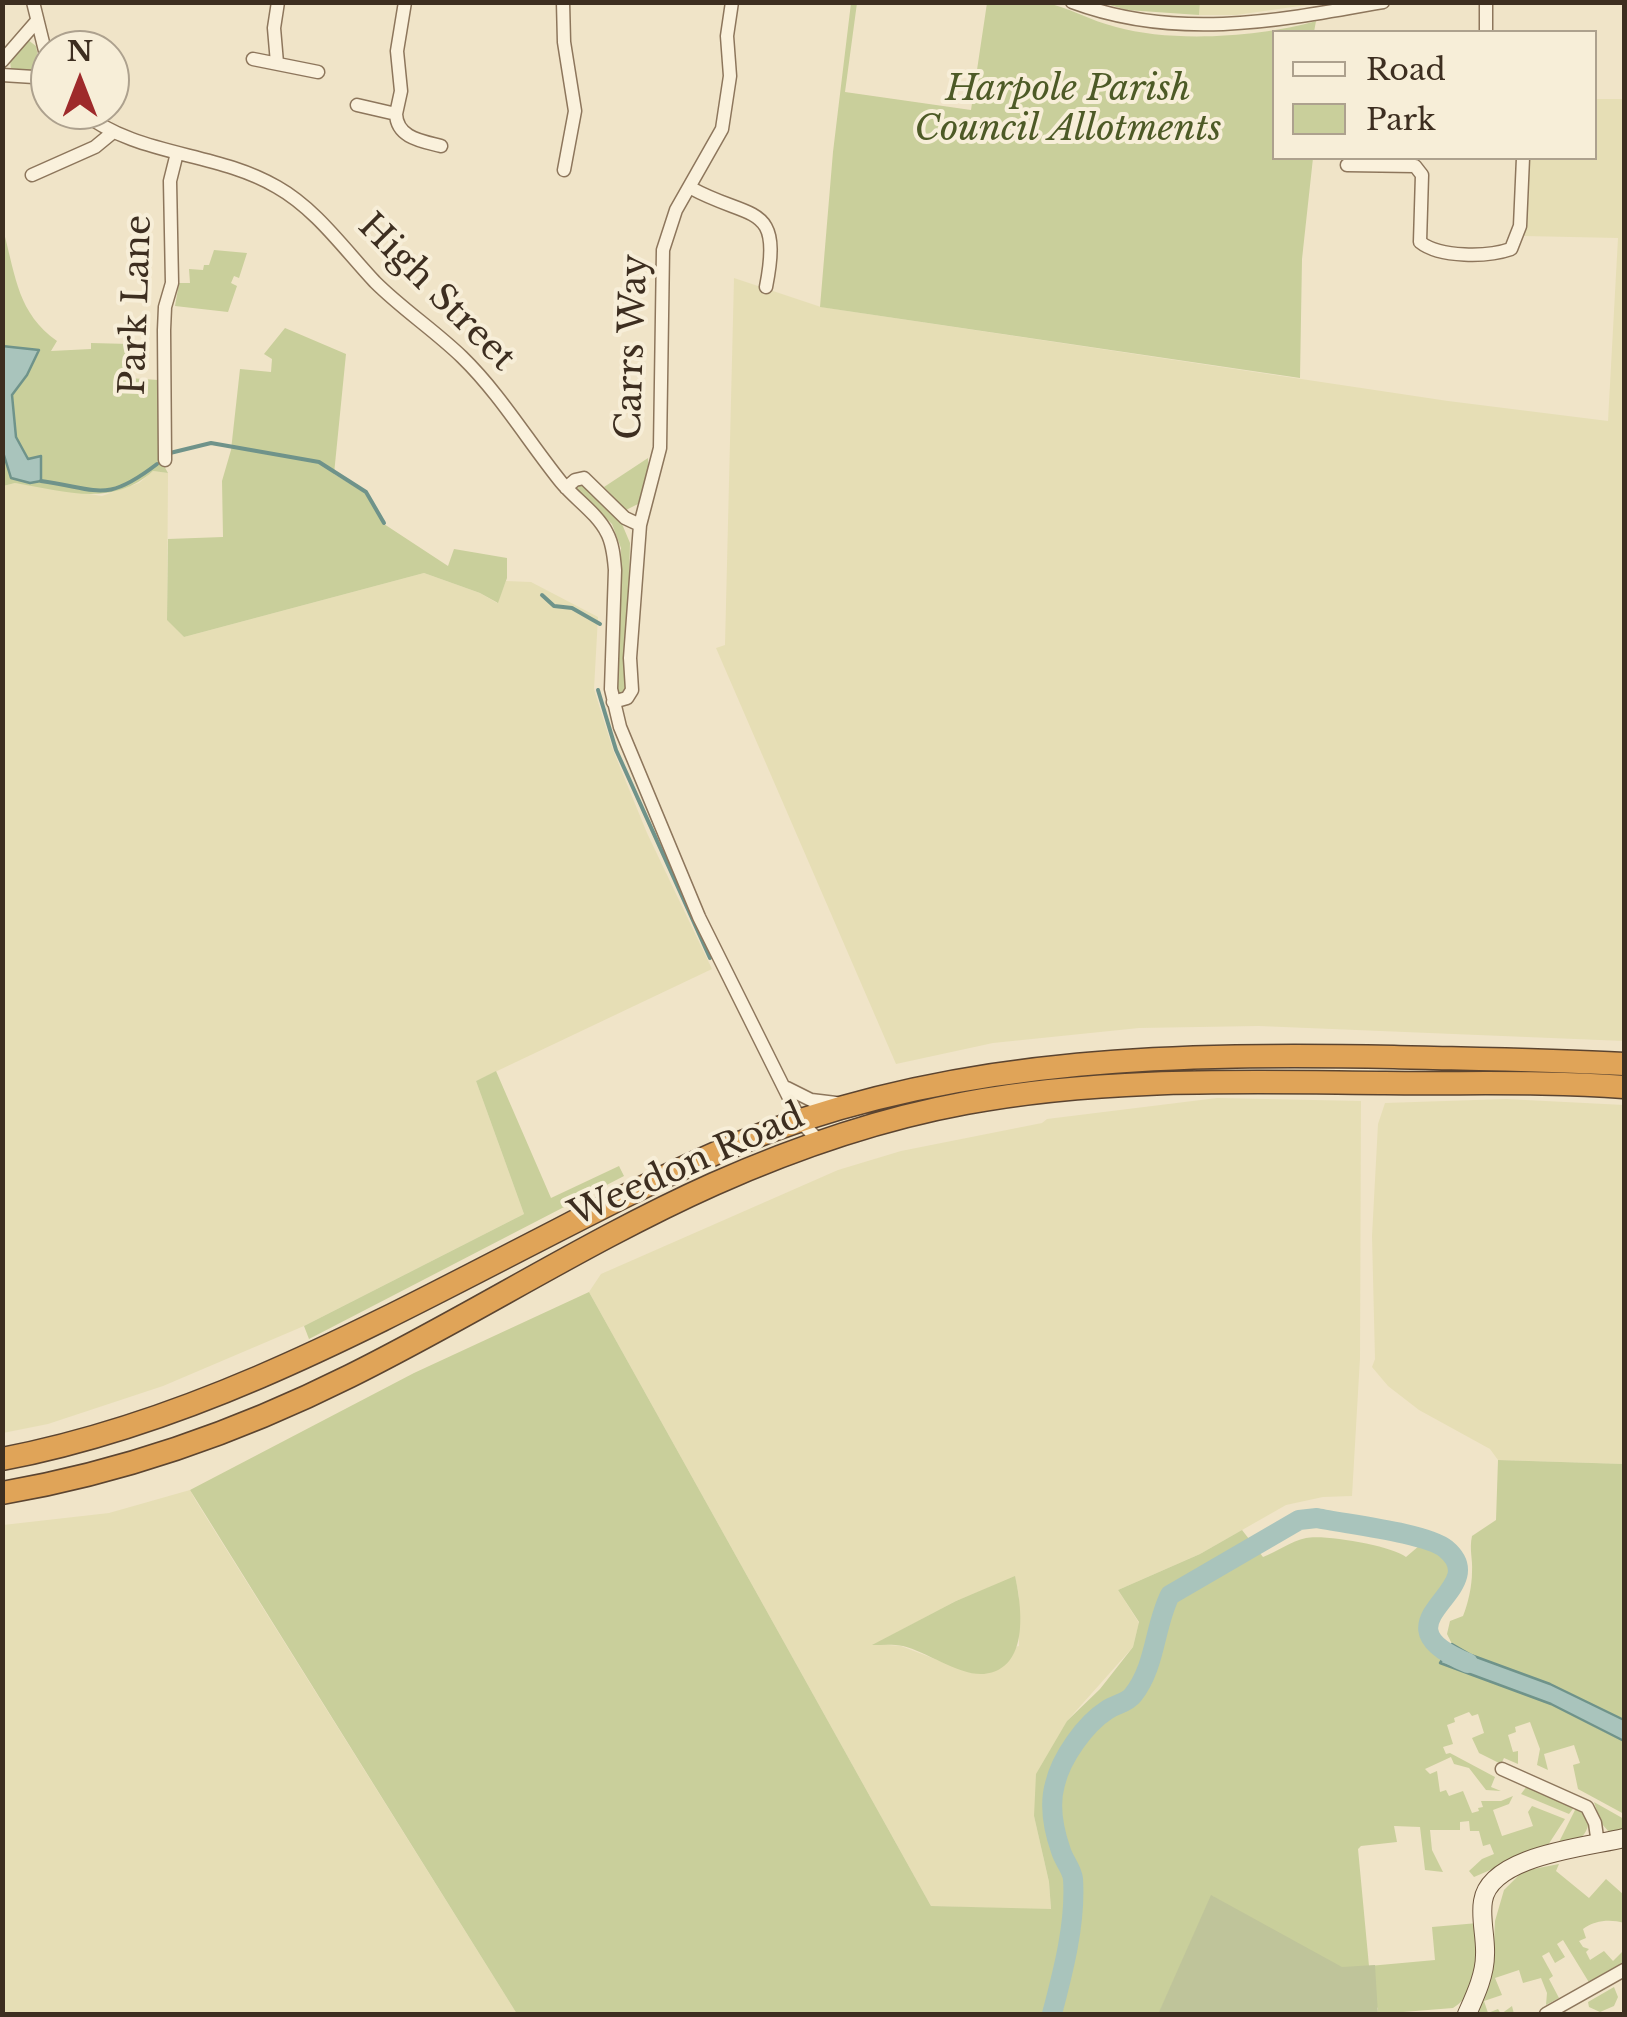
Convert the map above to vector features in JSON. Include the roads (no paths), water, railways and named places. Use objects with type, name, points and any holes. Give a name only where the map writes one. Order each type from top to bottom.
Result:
[{"type":"highway","name":"Weedon Road","points":[[2,1459],[96,1437],[245,1383],[324,1349],[690,1165],[771,1131],[856,1104],[983,1075],[1100,1062],[1255,1056],[1624,1064]]},
{"type":"highway","name":"Weedon Road","points":[[2,1492],[136,1462],[280,1409],[712,1185],[820,1142],[964,1103],[1124,1084],[1305,1082],[1624,1087]]},
{"type":"street","points":[[34,2],[38,30]]},
{"type":"street","points":[[277,63],[274,28],[278,2]]},
{"type":"street","points":[[404,2],[396,51],[401,91],[396,124],[404,133],[442,146]]},
{"type":"street","points":[[563,2],[564,42],[575,111],[564,170]]},
{"type":"street","name":"Carrs Way","points":[[613,702],[627,698],[632,690],[630,658],[640,526],[660,448],[663,250],[676,210],[722,129],[730,76],[727,36],[732,2]]},
{"type":"street","points":[[1072,2],[1124,19],[1226,26],[1383,2]]},
{"type":"street","points":[[1486,2],[1486,30]]},
{"type":"street","points":[[2,62],[36,22]]},
{"type":"street","points":[[253,59],[318,72]]},
{"type":"street","points":[[2,74],[30,74]]},
{"type":"street","points":[[357,105],[396,114]]},
{"type":"street","name":"High Street","points":[[108,130],[150,148],[228,166],[260,178],[306,207],[386,293],[461,356],[566,488],[607,532],[614,551],[613,702],[634,768],[717,955],[802,1122],[820,1142]]},
{"type":"street","points":[[32,174],[96,147],[112,133]]},
{"type":"street","name":"Park Lane","points":[[165,460],[164,330],[172,284],[170,181],[177,153]]},
{"type":"street","points":[[1347,165],[1415,166],[1422,175],[1420,242],[1439,252],[1500,252],[1511,248],[1520,226],[1523,160]]},
{"type":"street","points":[[691,188],[752,213],[767,226],[773,248],[766,287]]},
{"type":"street","name":"Carrs Way","points":[[566,488],[584,478],[626,518],[640,526]]},
{"type":"street","points":[[771,1131],[788,1093],[810,1100],[856,1104]]},
{"type":"street","points":[[1502,1769],[1516,1782],[1587,1807],[1595,1823],[1598,1844]]},
{"type":"street","points":[[1468,2014],[1486,1959],[1482,1902],[1487,1887],[1518,1864],[1624,1838]]},
{"type":"street","points":[[1546,2014],[1624,1970]]},
{"type":"water","points":[[2,346],[39,350],[12,395],[16,437],[28,459],[41,456],[41,481],[30,483],[11,478],[3,452]]},
{"type":"water","points":[[1452,1644],[1471,1655],[1550,1684],[1624,1720],[1624,1741],[1551,1704],[1440,1663]]},
{"type":"waterway","points":[[170,453],[211,443],[319,462],[366,492],[384,523]]},
{"type":"waterway","points":[[41,481],[89,490],[113,489],[157,464]]},
{"type":"waterway","points":[[542,595],[554,606],[572,608],[600,624]]},
{"type":"waterway","points":[[598,690],[616,750],[710,958]]},
{"type":"waterway","points":[[1052,2014],[1073,1913],[1072,1875],[1054,1827],[1055,1784],[1068,1753],[1082,1733],[1107,1710],[1131,1698],[1141,1684],[1170,1595],[1299,1520],[1317,1518],[1404,1534],[1436,1543],[1457,1564],[1456,1579],[1430,1620],[1429,1633],[1440,1648],[1468,1663]]},
{"type":"park label","name":"Harpole Parish Council Allotments","points":[[1068,110]]}]
